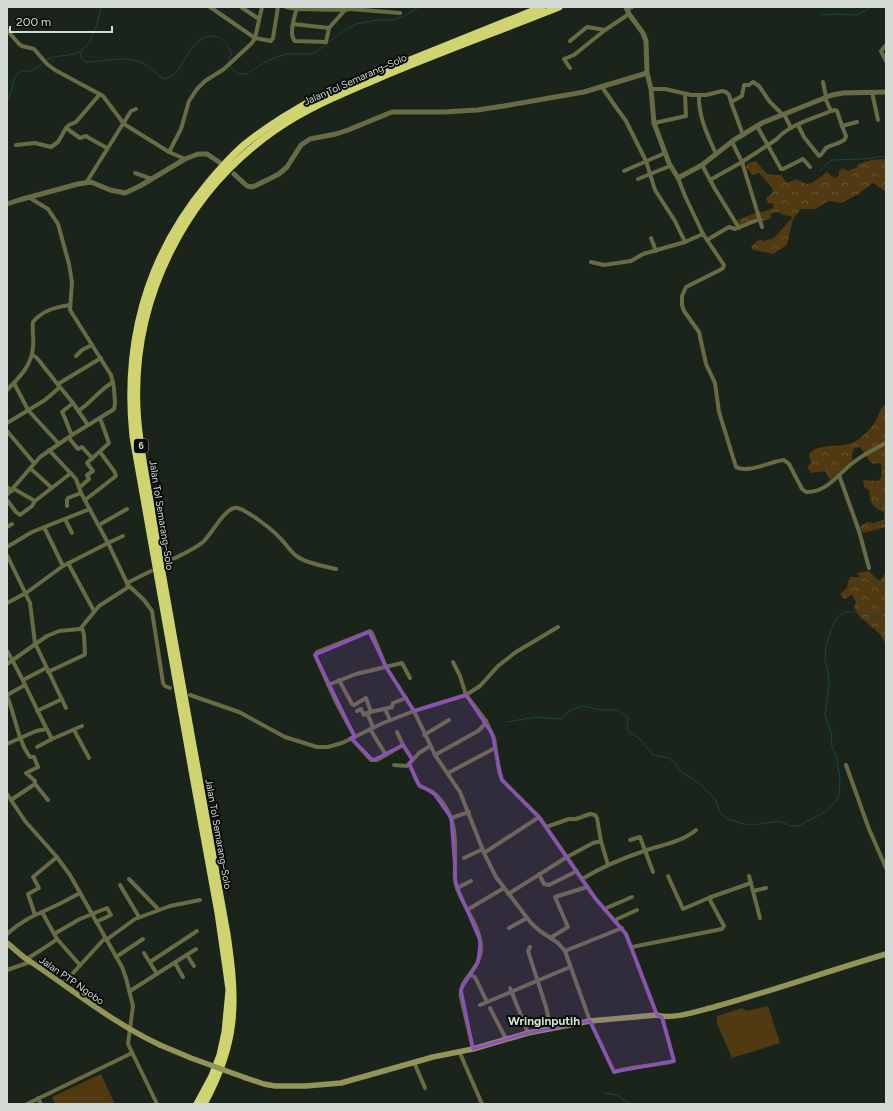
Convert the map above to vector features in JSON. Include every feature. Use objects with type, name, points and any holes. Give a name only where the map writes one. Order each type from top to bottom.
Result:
[{"type":"highway","name":"Jalan Tol Semarang–Solo","points":[[197,1104],[212,1076],[220,1055],[225,1032],[229,990],[218,913],[133,437],[130,408],[131,370],[135,334],[147,290],[171,235],[198,195],[243,146],[267,127],[318,97],[542,7]]},
{"type":"highway","name":"Jalan Tol Semarang–Solo","points":[[204,1104],[214,1085],[228,1046],[233,1023],[234,998],[227,934],[159,558],[139,433],[137,407],[138,362],[142,333],[162,266],[176,238],[191,215],[225,173],[246,152],[274,130],[318,104],[404,68],[559,7]]},
{"type":"main road","name":"Jalan PTP Ngobo","points":[[7,943],[28,960],[129,1029],[160,1045],[191,1058],[264,1084],[276,1086],[324,1085],[341,1083],[414,1062],[459,1052],[528,1033],[590,1021],[660,1016],[696,1011],[750,997],[886,954]]},
{"type":"street","points":[[210,7],[255,38],[270,41],[273,38],[278,7]]},
{"type":"street","points":[[241,7],[259,19]]},
{"type":"street","points":[[169,152],[182,129],[188,106],[194,92],[204,81],[230,64],[250,46],[255,38],[262,7]]},
{"type":"street","points":[[286,7],[344,10],[351,8],[400,13]]},
{"type":"street","points":[[297,8],[292,36],[295,41],[326,42],[329,28],[344,10]]},
{"type":"street","points":[[570,68],[564,59],[574,55],[629,9],[641,29],[646,41],[647,73],[651,89],[654,123],[665,153],[703,234],[724,265],[724,267],[720,270],[688,285],[683,292],[682,305],[685,313],[699,332],[706,364],[714,383],[719,412],[736,467],[739,469],[747,469],[784,460],[789,464],[802,489],[808,493],[826,486],[861,457],[886,443]]},
{"type":"street","points":[[293,24],[329,28]]},
{"type":"street","points":[[570,40],[587,27],[605,30]]},
{"type":"street","points":[[7,30],[19,44],[34,49],[47,64],[55,70],[105,98],[124,124],[169,152],[185,159]]},
{"type":"street","points":[[886,45],[881,51],[886,61]]},
{"type":"street","points":[[234,174],[247,186],[257,185],[279,174],[287,167],[299,148],[310,139],[348,130],[392,112],[444,112],[477,110],[552,98],[602,87],[647,73]]},
{"type":"street","points":[[732,102],[742,96],[744,85],[749,85],[753,82],[759,86],[770,102],[783,114],[791,128]]},
{"type":"street","points":[[823,82],[831,111]]},
{"type":"street","points":[[602,87],[626,121],[646,161],[655,190],[675,221],[685,242]]},
{"type":"street","points":[[651,89],[665,89],[699,96],[722,91],[726,92],[732,102],[743,135]]},
{"type":"street","points":[[872,92],[878,120]]},
{"type":"street","points":[[678,178],[702,165],[732,142],[757,126],[783,114],[826,97],[843,93],[886,92]]},
{"type":"street","points":[[16,145],[35,143],[51,147],[58,142],[66,128],[76,122],[100,94]]},
{"type":"street","points":[[654,123],[686,116],[686,94]]},
{"type":"street","points":[[699,96],[699,106],[702,118],[716,154]]},
{"type":"street","points":[[86,183],[131,111],[136,109]]},
{"type":"street","points":[[710,180],[742,162],[791,128],[798,125],[831,111],[837,111],[846,136],[845,139],[827,148],[823,154],[819,156],[804,137],[798,125]]},
{"type":"street","points":[[842,126],[857,122]]},
{"type":"street","points":[[757,126],[782,170],[803,159],[810,167]]},
{"type":"street","points":[[66,128],[80,138],[86,136],[107,148]]},
{"type":"street","points":[[732,142],[742,162],[762,227]]},
{"type":"street","points":[[7,204],[92,182],[110,190],[125,193],[152,180],[185,159],[198,154],[204,153],[219,162]]},
{"type":"street","points":[[624,171],[665,153]]},
{"type":"street","points":[[702,165],[739,228]]},
{"type":"street","points":[[638,179],[670,166]]},
{"type":"street","points":[[135,173],[152,180]]},
{"type":"street","points":[[7,495],[13,490],[34,463],[49,450],[111,411],[114,407],[113,382],[108,369],[72,313],[70,305],[72,282],[69,264],[58,224],[48,209],[30,198]]},
{"type":"street","points":[[707,240],[729,226],[734,230],[760,219]]},
{"type":"street","points":[[591,262],[604,266],[631,262],[643,254],[685,242],[703,234]]},
{"type":"street","points":[[651,238],[656,251]]},
{"type":"street","points":[[7,390],[28,365],[33,355],[33,322],[44,312],[60,306],[70,305]]},
{"type":"street","points":[[76,356],[82,350],[92,345]]},
{"type":"street","points":[[33,355],[73,403],[88,425]]},
{"type":"street","points":[[7,423],[44,400],[59,386],[101,358]]},
{"type":"street","points":[[78,411],[86,406],[89,401],[102,389],[113,382]]},
{"type":"street","points":[[14,383],[28,410],[59,444]]},
{"type":"street","points":[[73,403],[62,412],[66,419],[70,436],[78,449],[83,447],[92,458]]},
{"type":"street","points":[[80,487],[89,479],[88,475],[93,470],[87,463],[107,446],[109,442],[100,418]]},
{"type":"street","points":[[7,431],[34,463]]},
{"type":"street","points":[[49,450],[71,473],[80,487],[81,492],[128,584],[144,600],[152,611],[163,683],[165,686],[170,688]]},
{"type":"street","points":[[85,500],[116,476],[115,472],[100,452]]},
{"type":"street","points":[[30,468],[52,488]]},
{"type":"street","points":[[7,500],[20,515],[32,506],[35,501],[71,473]]},
{"type":"street","points":[[839,475],[859,531],[870,568]]},
{"type":"street","points":[[7,487],[35,501]]},
{"type":"street","points":[[67,506],[66,500],[68,498],[81,492]]},
{"type":"street","points":[[165,563],[204,541],[218,522],[233,508],[237,508],[245,510],[270,529],[282,539],[298,557],[306,561],[336,569]]},
{"type":"street","points":[[7,547],[32,532],[90,509]]},
{"type":"street","points":[[99,525],[127,509]]},
{"type":"street","points":[[65,519],[72,533]]},
{"type":"street","points":[[7,527],[12,524]]},
{"type":"street","points":[[44,527],[63,566]]},
{"type":"street","points":[[7,603],[26,593],[68,563],[123,536]]},
{"type":"street","points":[[7,555],[8,560],[26,593],[32,610],[35,643],[66,708]]},
{"type":"street","points":[[68,563],[94,611]]},
{"type":"street","points":[[7,664],[47,636],[59,631],[79,630],[99,606],[124,590],[128,584],[151,571]]},
{"type":"street","points":[[190,695],[239,712],[285,737],[317,747],[328,747],[390,720],[466,695],[480,686],[498,666],[516,652],[558,627]]},
{"type":"street","points":[[48,672],[85,654],[82,628]]},
{"type":"street","points":[[403,745],[377,760],[372,760],[353,737],[315,656],[316,653],[369,632],[372,633],[386,667],[414,711],[424,735],[435,755],[460,792],[493,871],[508,894],[535,927],[558,943],[565,951],[590,1021],[614,1072],[629,1068],[657,1065],[674,1061],[660,1016],[626,934],[587,887],[539,817],[502,780],[499,771],[494,738],[486,721],[466,695],[460,676],[453,662]]},
{"type":"street","points":[[7,651],[52,739]]},
{"type":"street","points":[[328,685],[356,674],[402,663],[410,678]]},
{"type":"street","points":[[23,680],[46,668]]},
{"type":"street","points":[[339,680],[352,704],[354,705],[366,698],[371,728],[386,754]]},
{"type":"street","points":[[25,685],[7,696],[29,756],[34,757],[38,767],[26,773],[35,781],[35,784],[48,800]]},
{"type":"street","points":[[357,711],[362,709],[364,715],[379,709],[392,707],[393,703],[406,698]]},
{"type":"street","points":[[37,711],[62,699]]},
{"type":"street","points":[[385,709],[390,720]]},
{"type":"street","points":[[424,735],[449,720]]},
{"type":"street","points":[[435,755],[478,731],[486,721]]},
{"type":"street","points":[[37,747],[82,726]]},
{"type":"street","points":[[7,744],[40,730],[46,729]]},
{"type":"street","points":[[74,730],[89,758]]},
{"type":"street","points":[[397,732],[412,759]]},
{"type":"street","points":[[394,765],[406,766],[419,753],[430,746]]},
{"type":"street","points":[[448,773],[495,748]]},
{"type":"street","points":[[409,764],[419,785],[434,794],[445,807],[451,818],[455,840],[455,876],[457,888],[477,931],[481,947],[478,963],[461,986],[473,1048]]},
{"type":"street","points":[[846,765],[869,829],[886,868]]},
{"type":"street","points":[[11,800],[35,784]]},
{"type":"street","points":[[7,794],[28,825],[57,857],[70,875],[125,973],[133,1009],[127,1043],[157,1104]]},
{"type":"street","points":[[451,818],[469,812]]},
{"type":"street","points":[[546,827],[569,819],[576,819],[590,814],[595,815],[608,865]]},
{"type":"street","points":[[464,858],[484,851],[539,817]]},
{"type":"street","points":[[582,879],[608,865],[668,844],[692,834],[696,830]]},
{"type":"street","points":[[630,840],[641,836],[653,872]]},
{"type":"street","points":[[508,894],[567,857],[593,843],[601,841]]},
{"type":"street","points":[[35,915],[28,894],[38,888],[33,877],[57,857]]},
{"type":"street","points":[[539,874],[544,884],[548,885],[577,872]]},
{"type":"street","points":[[668,876],[683,909],[711,897],[751,883]]},
{"type":"street","points":[[749,876],[760,918]]},
{"type":"street","points":[[129,879],[159,910]]},
{"type":"street","points":[[457,888],[471,882]]},
{"type":"street","points":[[120,885],[139,917]]},
{"type":"street","points":[[550,938],[568,927],[555,897],[587,887]]},
{"type":"street","points":[[467,910],[504,888]]},
{"type":"street","points":[[753,891],[766,888]]},
{"type":"street","points":[[7,934],[20,922],[80,893]]},
{"type":"street","points":[[632,947],[722,929],[724,926],[710,900],[711,897]]},
{"type":"street","points":[[604,909],[632,898]]},
{"type":"street","points":[[63,984],[106,939],[132,920],[159,910],[200,900]]},
{"type":"street","points":[[54,934],[92,914],[107,908],[110,915],[96,922]]},
{"type":"street","points":[[615,920],[637,910]]},
{"type":"street","points":[[42,912],[57,939],[80,965]]},
{"type":"street","points":[[509,928],[527,918]]},
{"type":"street","points":[[565,951],[622,928]]},
{"type":"street","points":[[150,962],[197,931]]},
{"type":"street","points":[[7,970],[28,960],[37,952],[57,939]]},
{"type":"street","points":[[116,957],[143,939]]},
{"type":"street","points":[[530,947],[528,951],[552,1029]]},
{"type":"street","points":[[130,991],[196,949]]},
{"type":"street","points":[[144,953],[157,974]]},
{"type":"street","points":[[187,955],[194,966]]},
{"type":"street","points":[[175,963],[183,977]]},
{"type":"street","points":[[480,1005],[511,990],[570,967]]},
{"type":"street","points":[[470,975],[475,977],[487,1002]]},
{"type":"street","points":[[511,990],[528,1033]]},
{"type":"street","points":[[490,1008],[506,1039]]},
{"type":"street","points":[[459,1052],[482,1104]]},
{"type":"street","points":[[27,1104],[132,1053]]},
{"type":"street","points":[[414,1062],[425,1088]]},
{"type":"street","points":[[38,1098],[41,1104]]},
{"type":"highlighted area","points":[[369,632],[386,667],[414,711],[466,695],[492,734],[502,780],[539,817],[595,898],[626,934],[657,1015],[662,1017],[674,1061],[614,1072],[590,1021],[528,1033],[473,1049],[461,989],[478,963],[480,941],[456,884],[451,818],[434,794],[419,785],[409,764],[412,759],[403,745],[373,760],[351,738],[355,737],[315,655]]},
{"type":"green space","points":[[886,159],[886,192],[873,183],[857,195],[841,203],[828,201],[816,209],[801,209],[793,219],[787,245],[773,254],[753,250],[751,246],[760,239],[763,241],[774,238],[792,218],[791,216],[783,215],[779,212],[771,213],[771,218],[763,221],[756,220],[739,226],[738,220],[757,212],[762,212],[773,208],[774,204],[768,203],[766,198],[773,192],[772,188],[759,173],[752,175],[746,167],[748,163],[756,161],[766,172],[772,175],[781,175],[787,183],[796,179],[806,184],[812,183],[827,172],[834,178],[839,176],[839,171],[842,168],[848,171],[857,167],[858,164],[872,160]]},
{"type":"green space","points":[[886,403],[886,527],[863,533],[860,527],[867,522],[874,523],[884,519],[884,512],[877,509],[871,502],[869,490],[864,487],[863,480],[878,481],[882,471],[881,464],[873,464],[860,447],[854,448],[852,460],[830,480],[825,471],[811,473],[807,467],[811,463],[809,454],[819,448],[850,444],[859,439],[873,425],[881,409]]},
{"type":"green space","points":[[869,571],[878,580],[882,578],[886,572],[886,645],[881,635],[859,616],[854,607],[856,602],[852,595],[844,599],[840,594],[847,588],[850,577],[860,577],[857,573]]},
{"type":"green space","points":[[768,1006],[780,1043],[732,1058],[717,1024],[717,1016],[742,1008],[746,1011]]},
{"type":"green space","points":[[101,1074],[115,1104],[55,1104],[52,1097]]},
{"type":"waterway","points":[[45,61],[54,57],[77,53],[83,49],[92,37],[101,7]]},
{"type":"waterway","points":[[230,65],[237,74],[246,74],[269,60],[286,54],[309,54],[316,52],[345,30],[357,24],[377,20],[393,20],[404,16],[419,7]]},
{"type":"waterway","points":[[822,15],[856,15],[872,7]]},
{"type":"waterway","points":[[79,51],[85,62],[130,59],[145,64],[165,79],[173,75],[178,70],[196,43],[203,38],[216,36],[227,44],[232,54],[229,58],[230,62]]},
{"type":"waterway","points":[[7,100],[18,73],[22,71],[32,71],[43,63]]},
{"type":"waterway","points":[[820,171],[831,160],[864,159],[886,156]]},
{"type":"waterway","points":[[506,722],[536,717],[563,718],[569,711],[581,706],[602,710],[618,710],[628,717],[627,729],[629,732],[639,738],[653,755],[668,758],[675,763],[680,771],[699,783],[715,799],[720,812],[727,819],[752,825],[780,821],[790,826],[798,826],[827,811],[839,795],[840,779],[837,760],[831,743],[832,735],[825,715],[829,683],[825,659],[826,646],[836,618],[845,612],[861,612],[886,620]]},
{"type":"waterway","points":[[604,1093],[617,1095],[631,1104]]},
{"type":"district","name":"Wringinputih","points":[[544,1021]]}]
